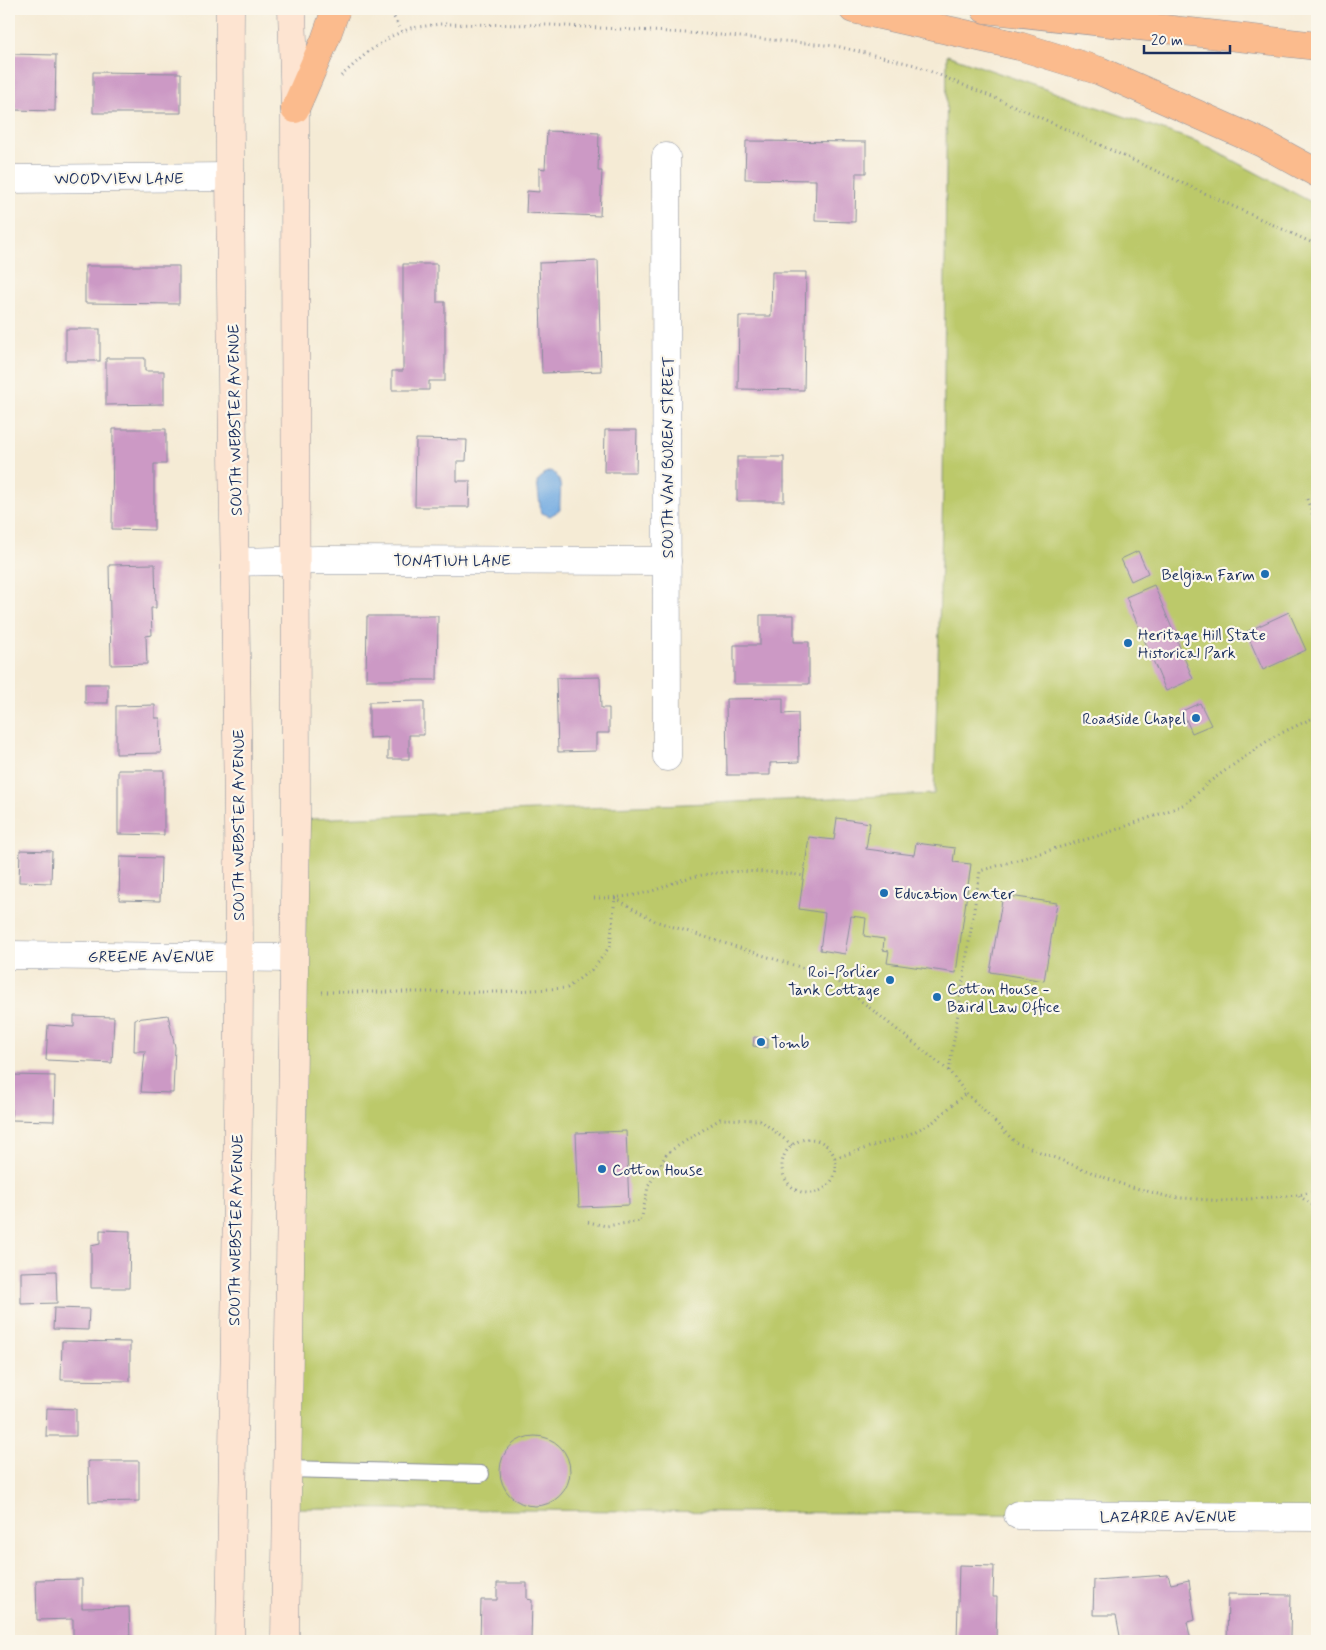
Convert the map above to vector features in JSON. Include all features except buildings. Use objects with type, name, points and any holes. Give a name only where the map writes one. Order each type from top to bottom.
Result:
[{"type":"main road","name":"SOUTH WEBSTER AVENUE","points":[[230,9],[229,178],[236,562],[239,957],[230,1641]]},
{"type":"main road","points":[[285,1641],[296,821],[295,109],[292,9]]},
{"type":"main road","points":[[295,109],[325,40],[336,9]]},
{"type":"main road","points":[[853,9],[1019,46],[1100,71],[1262,143],[1317,173]]},
{"type":"main road","points":[[985,9],[1317,46]]},
{"type":"street","name":"SOUTH VAN BUREN STREET","points":[[666,157],[667,757]]},
{"type":"street","name":"WOODVIEW LANE","points":[[9,179],[229,178]]},
{"type":"street","name":"TONATIUH LANE","points":[[236,562],[296,560],[667,560]]},
{"type":"street","name":"GREENE AVENUE","points":[[9,955],[293,958]]},
{"type":"street","name":"LAZARRE AVENUE","points":[[1018,1514],[1317,1517]]},
{"type":"lane","points":[[286,1469],[481,1474]]},
{"type":"path","points":[[389,9],[402,31]]},
{"type":"path","points":[[336,82],[368,52],[402,31],[440,24],[550,24],[720,35],[836,46],[915,65],[997,99],[1317,245]]},
{"type":"path","points":[[1307,499],[1317,527]]},
{"type":"path","points":[[949,1071],[980,871],[1104,834],[1187,803],[1209,782],[1273,737],[1317,716]]},
{"type":"path","points":[[594,898],[615,898],[649,892],[689,878],[724,873],[776,872],[804,876]]},
{"type":"path","points":[[615,898],[654,921],[831,977],[949,1071],[966,1093],[1015,1142],[1121,1184],[1169,1196],[1224,1201],[1298,1195],[1317,1191]]},
{"type":"path","points":[[314,992],[506,992],[567,988],[594,968],[610,946],[615,898]]},
{"type":"path","points":[[835,1158],[908,1135],[933,1122],[966,1093]]},
{"type":"path","points":[[588,1222],[606,1226],[641,1221],[648,1186],[667,1153],[720,1119],[760,1120],[792,1145]]},
{"type":"path","points":[[809,1139],[818,1140],[832,1151],[836,1169],[834,1178],[829,1185],[821,1191],[804,1193],[789,1184],[782,1168],[782,1160],[792,1145],[809,1139]]},
{"type":"path","points":[[1298,1195],[1317,1208]]},
{"type":"green space","name":"Heritage Hill State Historical Park","points":[[947,55],[1198,142],[1317,205],[1317,1517],[286,1508],[309,819],[934,794],[943,491]]},
{"type":"water","points":[[552,471],[559,479],[560,510],[550,516],[541,511],[537,482],[545,473]]},
{"type":"place","name":"Belgian Farm","points":[[1265,574]]},
{"type":"place","name":"Heritage Hill State Historical Park","points":[[1128,643]]},
{"type":"place","name":"Roadside Chapel","points":[[1196,718]]},
{"type":"place","name":"Education Center","points":[[884,893]]},
{"type":"place","name":"Roi-Porlier Tank Cottage","points":[[890,980]]},
{"type":"place","name":"Cotton House - Baird Law Office","points":[[937,997]]},
{"type":"place","name":"Tomb","points":[[761,1042]]},
{"type":"place","name":"Cotton House","points":[[602,1169]]}]
